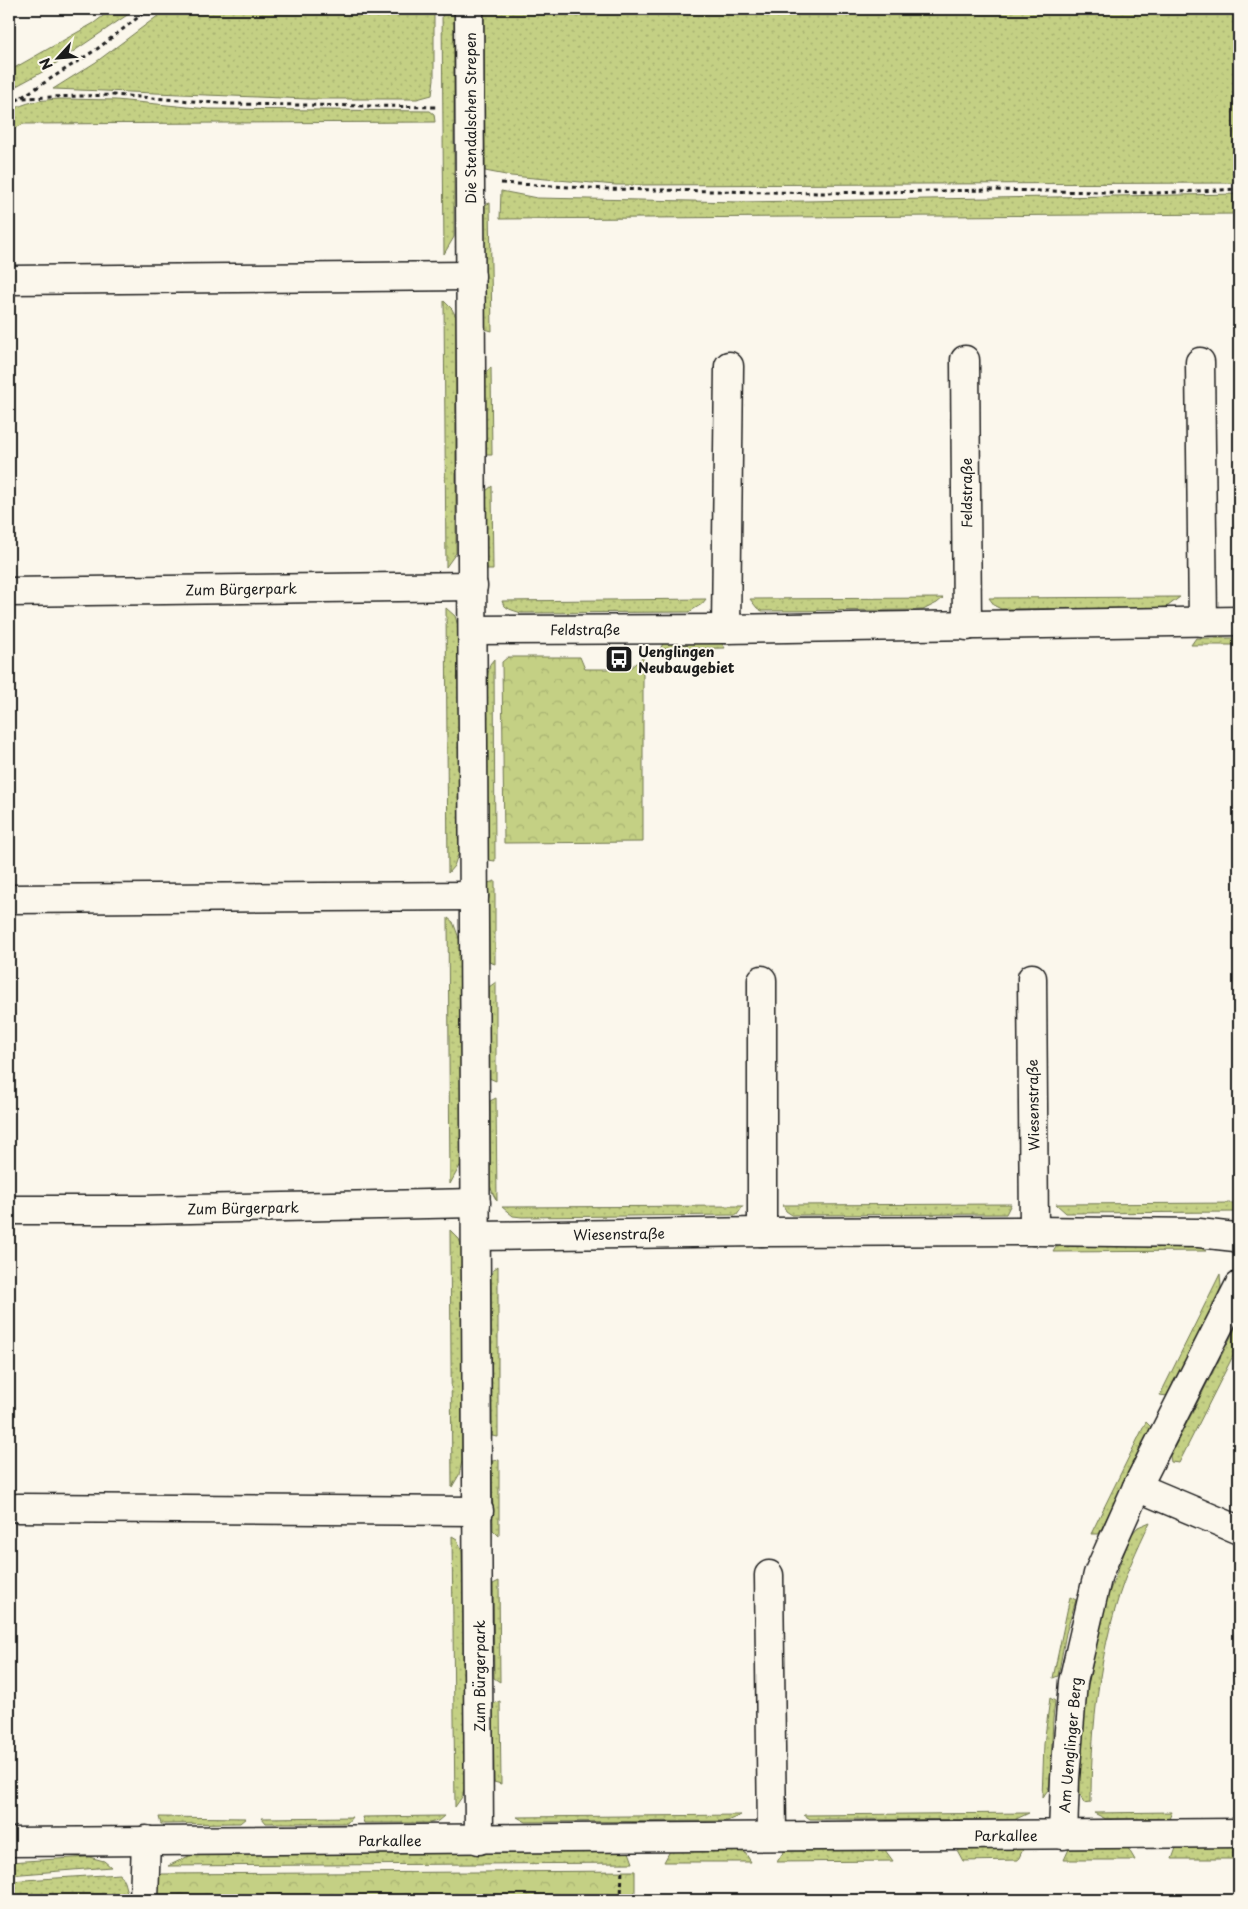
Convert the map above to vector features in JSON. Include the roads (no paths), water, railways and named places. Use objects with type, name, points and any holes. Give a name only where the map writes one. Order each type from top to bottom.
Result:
[{"type":"street","name":"Die Stendalschen Strepen","points":[[469,9],[471,226]]},
{"type":"street","name":"Zum Bürgerpark","points":[[471,226],[479,1512],[479,1840]]},
{"type":"street","points":[[9,280],[471,276]]},
{"type":"street","name":"Feldstraße","points":[[965,360],[967,626]]},
{"type":"street","points":[[1200,362],[1203,622]]},
{"type":"street","points":[[726,629],[729,366]]},
{"type":"street","name":"Zum Bürgerpark","points":[[9,592],[473,586]]},
{"type":"street","name":"Feldstraße","points":[[474,630],[726,629],[1239,621]]},
{"type":"street","points":[[9,899],[474,896]]},
{"type":"street","name":"Wiesenstraße","points":[[1032,978],[1034,1231]]},
{"type":"street","points":[[762,980],[762,1232]]},
{"type":"street","name":"Zum Bürgerpark","points":[[9,1210],[476,1203]]},
{"type":"street","name":"Wiesenstraße","points":[[477,1236],[1034,1231],[1199,1233],[1239,1239]]},
{"type":"street","name":"Am Uenglinger Berg","points":[[1063,1835],[1065,1778],[1073,1682],[1098,1574],[1137,1487],[1239,1286]]},
{"type":"street","points":[[1137,1487],[1239,1530]]},
{"type":"street","points":[[18,1508],[479,1512]]},
{"type":"street","points":[[768,1575],[772,1835]]},
{"type":"street","name":"Parkallee","points":[[9,1842],[1239,1833]]},
{"type":"street","points":[[144,1900],[146,1840]]},
{"type":"place","name":"Uenglingen Neubaugebiet","points":[[619,659]]}]
